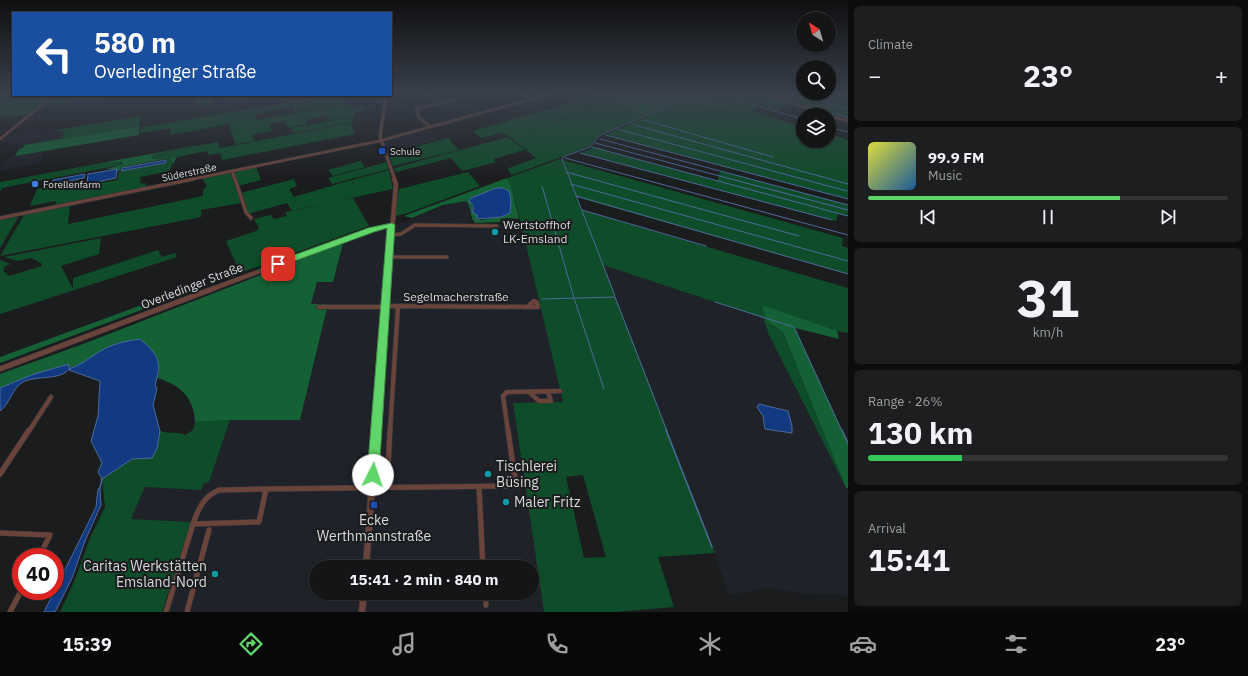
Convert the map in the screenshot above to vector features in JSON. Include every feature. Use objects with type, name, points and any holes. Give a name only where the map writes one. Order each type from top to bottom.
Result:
[{"type":"street","points":[[0,139],[20,123]]},
{"type":"street","points":[[367,560],[385,306],[396,184],[381,140],[381,123]]},
{"type":"street","points":[[425,123],[431,127]]},
{"type":"street","name":"Süderstraße","points":[[0,218],[381,140],[447,123]]},
{"type":"street","points":[[232,171],[246,212],[251,218]]},
{"type":"street","name":"Overledinger Straße","points":[[0,369],[371,230],[392,225]]},
{"type":"street","points":[[391,235],[401,234],[415,225],[497,226]]},
{"type":"street","points":[[389,257],[447,257]]},
{"type":"street","points":[[387,487],[398,306]]},
{"type":"street","name":"Segelmacherstraße","points":[[319,307],[527,307]]},
{"type":"street","points":[[166,612],[193,524],[202,502],[211,493],[219,490],[516,486],[503,396],[506,392],[560,391]]},
{"type":"street","points":[[530,392],[539,401],[552,401],[548,392]]},
{"type":"street","points":[[0,474],[51,397]]},
{"type":"street","points":[[479,487],[484,560]]},
{"type":"street","points":[[193,524],[259,522],[266,489]]},
{"type":"street","points":[[187,612],[209,530]]},
{"type":"street","points":[[0,533],[50,536],[44,548]]},
{"type":"street","points":[[10,612],[16,600]]},
{"type":"street","points":[[362,612],[363,600]]},
{"type":"street","points":[[486,600],[486,605]]},
{"type":"shaded area","points":[[428,129],[440,139],[387,153],[384,141]]},
{"type":"shaded area","points":[[40,130],[40,133],[64,131],[62,139],[11,147],[12,142],[0,144],[0,140],[6,136]]},
{"type":"shaded area","points":[[44,151],[41,163],[0,171],[0,166],[6,163],[8,157]]},
{"type":"shaded area","points":[[468,196],[470,224],[521,224],[563,402],[513,404],[536,560],[309,560],[309,600],[539,600],[539,578],[544,612],[163,612],[191,522],[131,519],[145,487],[201,490],[204,483],[209,482],[230,420],[300,420],[328,305],[311,304],[317,282],[333,282],[343,243],[412,219]]},
{"type":"shaded area","points":[[602,265],[763,318],[769,335],[846,488],[848,488],[848,597],[838,594],[802,593],[768,588],[729,595],[712,547]]},
{"type":"green space","points":[[102,123],[140,123],[139,126],[62,139],[64,131],[55,132],[57,130]]},
{"type":"green space","points":[[169,123],[276,123],[269,124],[272,131],[252,135],[254,141],[235,144],[229,124],[170,135],[171,128],[140,133],[142,127]]},
{"type":"green space","points":[[285,123],[307,123],[307,124],[288,128]]},
{"type":"green space","points":[[322,123],[350,123],[294,133],[291,128]]},
{"type":"green space","points":[[351,123],[355,134],[222,160],[220,153],[208,155],[207,151],[178,157],[153,159],[151,157],[151,155],[218,142],[220,148]]},
{"type":"green space","points":[[502,123],[550,123],[525,131],[551,123],[628,123],[600,134],[589,146],[512,175],[507,169],[536,158],[509,136],[501,133],[481,138],[473,131]]},
{"type":"green space","points":[[633,123],[788,123],[796,125],[796,148],[836,148],[836,136],[848,140],[848,199],[605,135]]},
{"type":"green space","points":[[140,126],[139,135],[15,156],[19,149],[23,148],[24,145]]},
{"type":"green space","points":[[508,137],[525,150],[493,159],[496,162],[462,171],[451,158],[396,172],[394,168]]},
{"type":"green space","points":[[448,138],[459,150],[393,166],[390,158],[416,151],[415,147]]},
{"type":"green space","points":[[209,143],[151,155],[153,159],[177,157],[173,164],[170,158],[122,167],[118,172],[117,169],[105,169],[122,165],[122,162],[101,163]]},
{"type":"green space","points":[[592,147],[717,181],[720,171],[848,205],[848,216],[838,214],[836,221],[580,153],[591,149]]},
{"type":"green space","points":[[170,158],[172,165],[169,171],[140,177],[141,184],[146,183],[146,188],[55,206],[56,201],[30,206],[37,189],[84,180],[83,186],[117,180],[119,172],[166,163],[167,159]]},
{"type":"green space","points":[[562,159],[571,186],[563,160],[843,238],[842,246],[848,248],[848,274],[576,197],[581,210],[848,288],[848,333],[767,321],[783,332],[846,488],[769,335],[763,318],[603,265],[715,553],[658,557],[674,607],[616,612],[544,612],[539,578],[539,560],[536,560],[513,403],[563,402],[511,186],[507,178]],"holes":[[[583,475],[606,557],[584,558],[566,477]]]},
{"type":"green space","points":[[360,161],[365,167],[333,176],[328,170]]},
{"type":"green space","points":[[121,162],[121,165],[2,188],[0,192],[0,182],[101,163]]},
{"type":"green space","points":[[386,162],[389,169],[332,184],[328,178]]},
{"type":"green space","points":[[256,167],[261,180],[238,186],[234,172]]},
{"type":"green space","points":[[389,170],[393,189],[292,211],[287,203],[248,214],[241,193],[294,179],[297,186],[289,189],[294,197],[351,180],[355,188],[352,180]]},
{"type":"green space","points":[[468,172],[480,186],[405,214],[395,216],[399,189]]},
{"type":"green space","points":[[229,173],[231,174],[241,203],[201,210],[201,217],[0,256],[26,214],[70,205],[68,224],[203,196],[203,190],[207,186],[202,178]]},
{"type":"green space","points":[[507,178],[511,186],[519,219],[507,218],[501,219],[500,222],[475,223],[466,201],[443,205],[412,218],[404,216]],"holes":[[[483,194],[501,217],[481,220],[477,219],[477,215],[473,213],[471,198]]]},
{"type":"green space","points":[[353,198],[369,226],[240,273],[226,241],[256,231],[259,228],[254,219],[271,215],[274,219],[287,216],[285,212]]},
{"type":"green space","points":[[16,217],[18,218],[0,248],[0,220]]},
{"type":"green space","points":[[101,238],[99,254],[61,266],[73,289],[73,278],[158,250],[162,257],[175,253],[177,257],[0,314],[0,260],[11,264],[5,266],[3,271],[9,276],[42,266],[41,263],[31,258],[18,261],[4,257]]},
{"type":"green space","points":[[343,243],[333,282],[317,282],[311,304],[328,304],[300,420],[230,420],[195,422],[194,413],[189,399],[179,388],[157,378],[159,372],[88,359],[76,366],[68,367],[68,364],[0,388],[0,374],[83,344]]},
{"type":"green space","points":[[199,284],[200,288],[0,363],[0,357]]},
{"type":"green space","points":[[762,305],[837,331],[839,339],[795,328],[848,443],[848,488],[846,488],[783,332],[767,321]]},
{"type":"green space","points":[[230,420],[209,482],[204,483],[201,490],[145,487],[131,519],[191,522],[162,612],[60,612],[74,582],[90,538],[105,507],[102,479],[132,459],[152,458],[157,448],[160,431],[185,435],[193,430],[195,422]]},
{"type":"water","points":[[166,160],[165,163],[121,171],[122,168]]},
{"type":"water","points":[[117,169],[116,178],[87,184],[88,174]]},
{"type":"water","points":[[85,174],[84,178],[44,185],[51,183],[53,180]]},
{"type":"water","points":[[496,188],[503,188],[509,191],[511,200],[510,213],[501,217],[477,219],[477,215],[473,213],[473,205],[469,201],[471,198]]},
{"type":"water","points":[[140,339],[155,355],[158,365],[155,385],[157,389],[153,405],[160,431],[157,448],[152,458],[132,459],[102,479],[98,472],[102,463],[91,441],[98,416],[100,381],[69,370],[108,347],[122,342]]},
{"type":"water","points":[[69,364],[68,366],[70,368],[61,375],[23,382],[16,388],[0,411],[0,388],[34,374]]},
{"type":"water","points":[[759,404],[788,411],[792,426],[792,433],[765,429],[763,416],[757,407]]},
{"type":"water","points":[[100,488],[101,505],[85,541],[72,578],[64,594],[64,572],[96,507],[98,489]]},
{"type":"water","points":[[50,600],[61,600],[55,612],[44,612]]},
{"type":"waterway","points":[[567,172],[562,159],[563,157],[590,147],[599,136],[629,123]]},
{"type":"waterway","points":[[653,123],[773,157]]},
{"type":"waterway","points":[[631,124],[848,184]]},
{"type":"waterway","points":[[617,129],[847,191]]},
{"type":"waterway","points":[[836,129],[848,132]]},
{"type":"waterway","points":[[605,135],[848,199]]},
{"type":"waterway","points":[[600,139],[848,205]]},
{"type":"waterway","points":[[595,143],[848,210]]},
{"type":"waterway","points":[[592,147],[848,216]]},
{"type":"waterway","points":[[580,153],[832,220]]},
{"type":"waterway","points":[[565,158],[848,235]]},
{"type":"waterway","points":[[567,172],[799,236]]},
{"type":"waterway","points":[[567,172],[572,184]]},
{"type":"waterway","points":[[572,184],[848,261]]},
{"type":"waterway","points":[[572,184],[576,196]]},
{"type":"waterway","points":[[542,186],[574,298]]},
{"type":"waterway","points":[[576,196],[848,274]]},
{"type":"waterway","points":[[576,196],[615,296]]},
{"type":"waterway","points":[[582,210],[706,246]]},
{"type":"waterway","points":[[574,298],[615,297],[667,431]]},
{"type":"waterway","points":[[542,299],[574,298]]},
{"type":"waterway","points":[[574,298],[604,389]]},
{"type":"waterway","points":[[715,302],[794,327],[842,431]]},
{"type":"waterway","points":[[666,430],[712,547]]},
{"type":"waterway","points":[[842,430],[848,443]]},
{"type":"waterway","points":[[100,488],[102,479]]},
{"type":"place","name":"Schule","points":[[382,151]]},
{"type":"place","name":"Forellenfarm","points":[[35,184]]},
{"type":"place","name":"Wertstoffhof LK-Emsland","points":[[495,232]]},
{"type":"place","name":"Tischlerei Büsing","points":[[488,474]]},
{"type":"place","name":"Maler Fritz","points":[[506,502]]},
{"type":"place","name":"Ecke Werthmannstraße","points":[[374,505]]},
{"type":"place","name":"Caritas Werkstätten Emsland-Nord","points":[[215,574]]},
{"type":"route","points":[[278,264],[371,230],[392,225],[373,475]]}]
